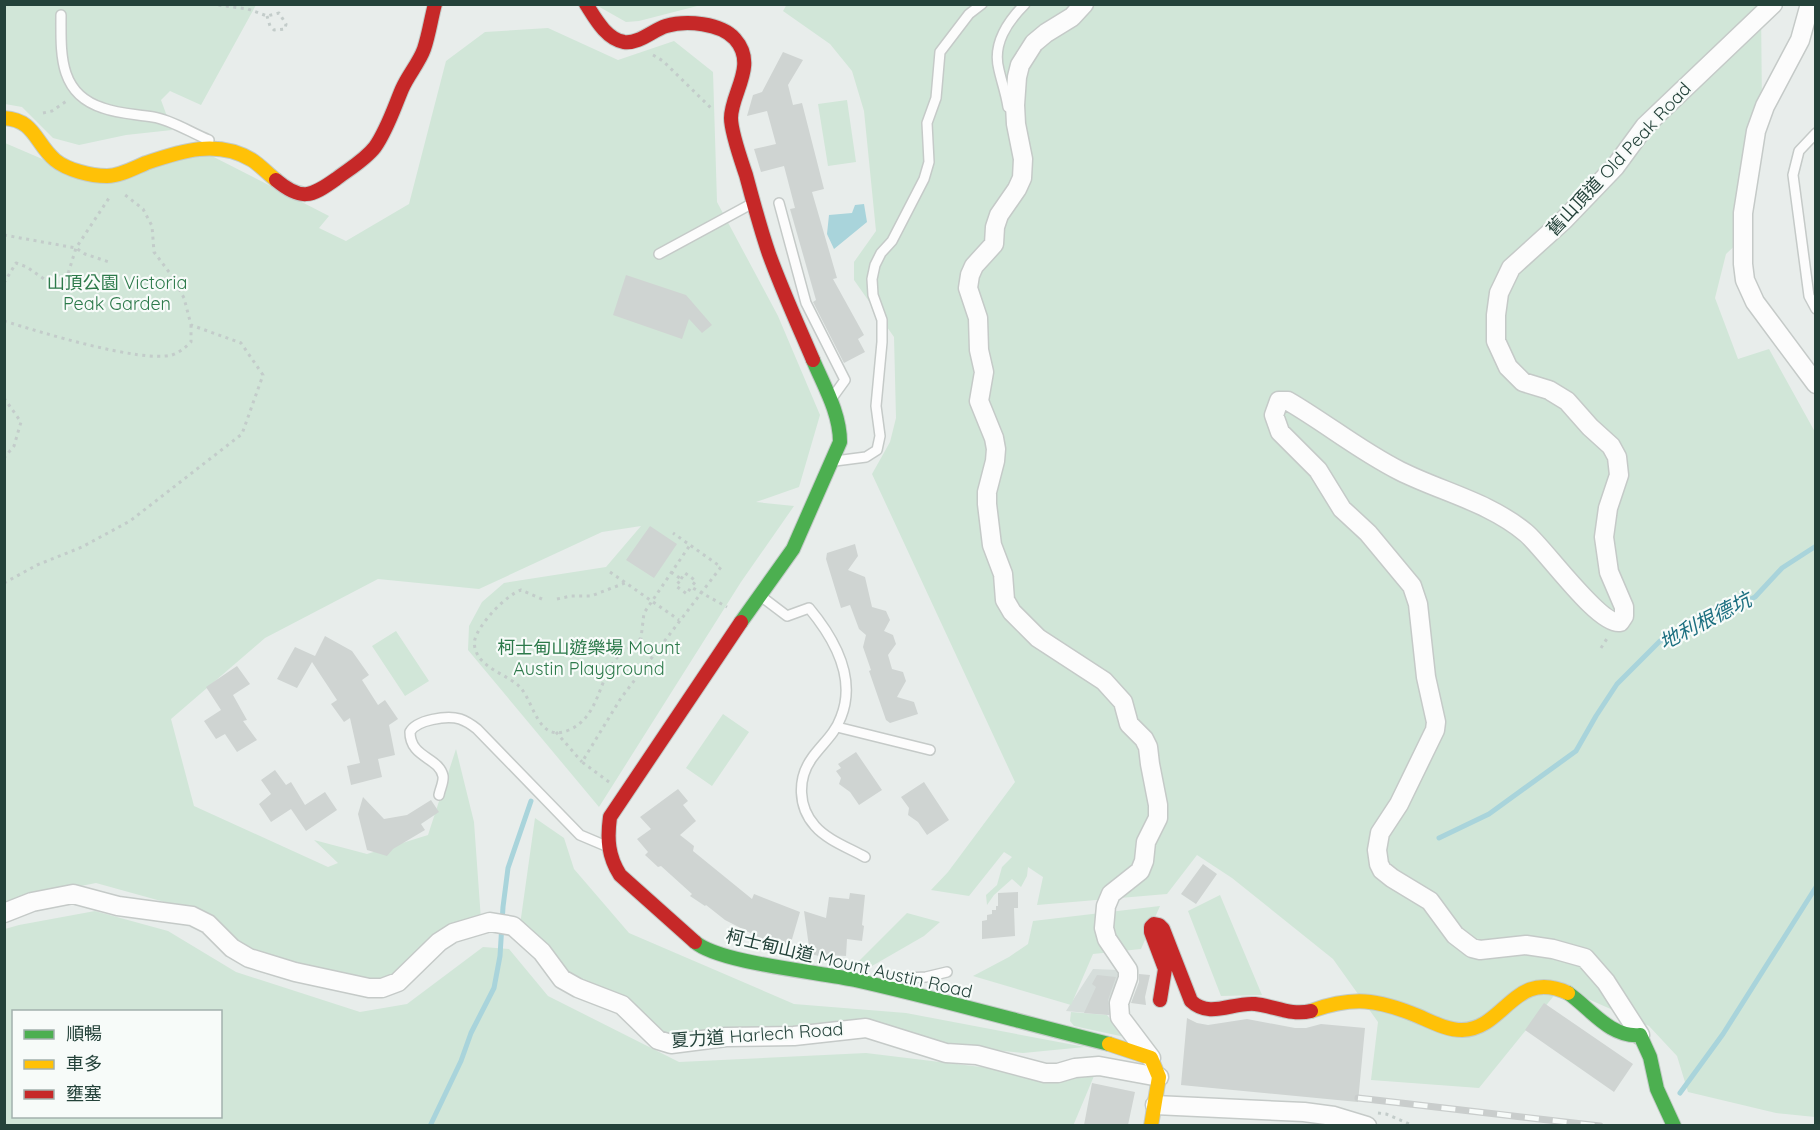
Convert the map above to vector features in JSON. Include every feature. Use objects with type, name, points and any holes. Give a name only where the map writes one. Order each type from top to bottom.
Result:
[{"type":"street","points":[[11,119],[25,124],[55,160],[74,170],[92,174],[117,174],[180,151],[215,147],[233,151],[260,166],[288,190],[304,196],[322,189],[358,163],[374,148],[386,128],[404,85],[424,50],[435,4]]},
{"type":"street","name":"柯士甸山道 Mount Austin Road","points":[[586,4],[603,29],[625,42],[639,39],[664,26],[684,23],[703,24],[723,29],[736,40],[742,52],[744,73],[731,117],[739,152],[770,255],[840,429],[840,442],[793,549],[744,617],[610,818],[608,847],[611,862],[620,875],[702,948],[734,958],[854,980],[1122,1047],[1151,1058]]},
{"type":"street","points":[[1084,4],[1068,21],[1038,40],[1022,60],[1017,77],[1015,105],[1023,159],[1022,178],[998,218],[992,248],[974,266],[968,281],[978,318],[978,345],[984,372],[979,401],[994,438],[996,452],[987,499],[991,542],[1003,572],[1005,600],[1012,612],[1045,644],[1104,681],[1124,704],[1131,726],[1148,745],[1158,818],[1146,842],[1144,861],[1140,871],[1110,894],[1106,906],[1104,928],[1107,939],[1128,970],[1128,978],[1119,1003],[1120,1017],[1151,1058],[1159,1077],[1151,1125]]},
{"type":"street","name":"舊山頂道 Old Peak Road","points":[[1640,1035],[1606,982],[1585,957],[1526,945],[1480,950],[1469,947],[1455,934],[1430,901],[1388,875],[1380,867],[1377,850],[1380,833],[1399,804],[1435,730],[1436,722],[1426,677],[1417,600],[1408,579],[1368,533],[1342,509],[1320,473],[1280,432],[1275,420],[1275,412],[1279,401],[1288,401],[1378,459],[1412,477],[1485,506],[1508,520],[1538,545],[1593,607],[1612,622],[1620,622],[1624,616],[1624,607],[1609,572],[1604,537],[1608,508],[1619,476],[1617,457],[1611,446],[1590,427],[1567,400],[1549,390],[1523,382],[1508,367],[1496,341],[1498,293],[1511,268],[1564,220],[1615,167],[1645,126],[1773,4]]},
{"type":"street","points":[[1810,4],[1800,40],[1765,106],[1756,131],[1743,213],[1743,264],[1745,280],[1755,302],[1815,384]]},
{"type":"street","name":"夏力道 Harlech Road","points":[[4,913],[32,902],[73,894],[118,906],[192,916],[208,924],[232,948],[249,958],[295,972],[369,988],[382,988],[395,984],[442,940],[453,933],[490,922],[513,926],[542,952],[562,979],[578,988],[622,1005],[658,1040],[664,1043],[726,1037],[819,1034],[866,1028],[946,1053],[977,1055],[1045,1073],[1098,1066],[1159,1077]]},
{"type":"street","points":[[1160,1000],[1165,970],[1161,954],[1151,933],[1151,927],[1154,924],[1163,929],[1191,1001],[1203,1010],[1251,1004],[1303,1013],[1337,1002],[1373,1002],[1394,1005],[1448,1028],[1462,1030],[1483,1024],[1502,1007],[1534,988],[1560,989],[1573,995],[1618,1033],[1630,1037],[1640,1035],[1650,1057],[1654,1083],[1674,1125]]},
{"type":"street","points":[[1155,1105],[1304,1112],[1334,1116],[1367,1125]]},
{"type":"lane","points":[[832,461],[866,457],[877,450],[880,436],[876,406],[882,320],[873,295],[873,272],[881,253],[892,241],[924,179],[929,156],[927,123],[936,98],[940,52],[969,14],[981,4]]},
{"type":"lane","points":[[1016,124],[1013,125],[1008,116],[1007,95],[998,68],[998,45],[1013,16],[1025,4]]},
{"type":"lane","points":[[61,15],[61,56],[69,81],[77,93],[101,108],[155,117],[233,151]]},
{"type":"lane","points":[[1815,133],[1799,151],[1793,175],[1809,296],[1815,309]]},
{"type":"lane","points":[[659,254],[755,201]]},
{"type":"lane","points":[[779,203],[806,303],[844,380],[830,401]]},
{"type":"lane","points":[[760,595],[787,616],[809,608],[827,631],[840,657],[846,687],[842,716],[837,727],[807,766],[803,776],[801,798],[808,818],[823,834],[865,857]]},
{"type":"lane","points":[[439,795],[443,781],[442,774],[437,766],[414,748],[410,732],[415,726],[433,720],[461,719],[477,729],[580,835],[608,847]]},
{"type":"lane","points":[[837,727],[930,750]]},
{"type":"lane","points":[[854,980],[926,977],[947,972]]},
{"type":"path","points":[[211,4],[248,9],[267,16],[279,13],[286,24],[285,29],[274,30],[267,16]]},
{"type":"path","points":[[663,61],[702,98]]},
{"type":"path","points":[[11,119],[52,111],[77,93]]},
{"type":"path","points":[[4,321],[96,346],[150,356],[170,355],[182,351],[191,342],[191,325],[184,298],[172,276],[154,252],[152,226],[143,209],[120,191]]},
{"type":"path","points":[[51,281],[63,282],[67,278],[76,248],[112,192]]},
{"type":"path","points":[[4,235],[76,248],[85,254],[112,263]]},
{"type":"path","points":[[4,283],[16,263],[27,267],[44,279]]},
{"type":"path","points":[[4,583],[37,565],[82,547],[130,521],[242,434],[263,375],[241,344],[191,325]]},
{"type":"path","points":[[4,398],[21,422],[14,446],[4,458]]},
{"type":"path","points":[[582,762],[621,698],[721,567],[673,532]]},
{"type":"path","points":[[542,599],[521,590],[513,593],[487,618],[475,639],[475,647],[479,657],[498,673],[519,686],[539,722],[546,729],[566,732],[581,723],[594,707],[609,669],[618,657],[641,638],[644,613],[690,545]]},
{"type":"path","points":[[610,572],[679,620]]},
{"type":"path","points":[[671,572],[681,579]]},
{"type":"path","points":[[685,573],[696,581],[687,594],[676,586],[681,579],[685,573]]},
{"type":"path","points":[[557,599],[591,596],[626,583]]},
{"type":"path","points":[[692,587],[744,617]]},
{"type":"path","points":[[556,732],[582,762],[626,793]]},
{"type":"shaded area","points":[[1093,969],[1119,970],[1120,977],[1112,997],[1110,1015],[1066,1011]]},
{"type":"green space","points":[[787,4],[1761,5],[1762,112],[1753,214],[1744,237],[1726,254],[1715,298],[1738,359],[1769,349],[1815,432],[1815,1117],[1776,1113],[1688,1092],[1677,1056],[1649,1026],[1561,987],[1479,1088],[1371,1080],[1378,1022],[1333,959],[1232,878],[1197,855],[1167,894],[1037,905],[1043,877],[1028,867],[1027,876],[1021,887],[1012,879],[994,895],[987,905],[986,895],[997,885],[1002,867],[1012,857],[1004,852],[969,896],[931,890],[948,872],[1015,782],[872,474],[890,442],[896,418],[894,337],[854,280],[854,262],[876,231],[864,111],[852,71],[830,44],[783,11]]},
{"type":"green space","points":[[4,5],[256,5],[201,105],[170,91],[161,100],[172,130],[126,135],[79,145],[53,138],[22,107],[5,104]]},
{"type":"green space","points":[[596,5],[701,5],[639,21],[626,22]]},
{"type":"green space","points":[[548,28],[618,60],[674,41],[713,72],[717,202],[778,316],[820,415],[799,487],[756,502],[794,506],[741,582],[599,807],[468,650],[469,626],[482,602],[504,583],[606,567],[641,526],[602,532],[479,589],[378,579],[265,638],[171,719],[194,806],[328,867],[338,863],[314,840],[367,854],[428,835],[456,749],[474,822],[481,920],[465,919],[395,979],[362,984],[247,947],[179,906],[96,883],[5,901],[5,143],[96,182],[204,152],[329,216],[319,228],[346,241],[409,204],[446,61],[485,32]]},
{"type":"green space","points":[[847,100],[856,162],[828,166],[818,104]]},
{"type":"green space","points":[[396,631],[429,681],[405,696],[372,646]]},
{"type":"green space","points":[[723,714],[749,732],[712,786],[686,768]]},
{"type":"green space","points":[[535,818],[564,838],[574,869],[629,933],[794,1004],[906,1013],[1085,1047],[1023,1053],[928,1043],[866,1033],[683,1043],[562,981],[520,925]]},
{"type":"green space","points":[[1220,895],[1262,995],[1221,996],[1188,911]]},
{"type":"green space","points":[[1160,906],[1141,949],[1093,954],[1071,1005],[973,976],[1028,944],[1033,921]]},
{"type":"green space","points":[[95,911],[168,931],[236,972],[360,1012],[407,1004],[483,947],[509,949],[548,996],[679,1062],[866,1053],[1023,1072],[1094,1076],[1073,1126],[5,1126],[5,929]]},
{"type":"green space","points":[[907,913],[940,922],[924,936],[872,966],[855,965]]},
{"type":"green space","points":[[1071,1012],[1107,1015],[1125,1037],[1074,1026],[1070,1021]]},
{"type":"water","points":[[864,204],[867,222],[834,249],[827,234],[829,215],[852,213],[855,205]]},
{"type":"building","points":[[783,52],[803,60],[788,85],[793,105],[802,103],[824,189],[812,192],[837,278],[833,279],[864,335],[858,339],[865,352],[844,363],[813,302],[816,300],[790,209],[795,208],[784,166],[761,172],[754,149],[776,144],[767,111],[747,116],[753,95],[762,92]]},
{"type":"building","points":[[626,275],[686,295],[712,325],[702,333],[689,319],[682,339],[613,315]]},
{"type":"building","points":[[650,526],[677,544],[654,578],[626,560]]},
{"type":"building","points":[[855,544],[858,556],[848,570],[865,577],[872,607],[886,611],[890,620],[884,631],[893,635],[896,644],[888,655],[892,669],[903,672],[906,681],[897,697],[914,702],[918,714],[890,723],[886,720],[869,671],[871,670],[863,647],[866,635],[859,629],[850,605],[841,608],[826,559],[827,553]]},
{"type":"building","points":[[325,636],[352,651],[369,675],[362,680],[378,705],[385,700],[398,719],[389,725],[395,755],[378,759],[382,777],[351,785],[347,766],[360,763],[350,718],[344,722],[331,704],[337,700],[312,662],[297,688],[277,679],[295,647],[315,656]]},
{"type":"building","points":[[237,666],[250,684],[233,695],[247,720],[243,721],[257,740],[237,752],[225,734],[216,739],[204,721],[221,710],[206,687]]},
{"type":"building","points":[[856,752],[882,790],[859,805],[850,792],[839,784],[841,778],[836,771],[841,768],[838,764]]},
{"type":"building","points":[[275,770],[286,785],[291,782],[305,805],[325,792],[337,810],[306,831],[291,809],[271,822],[259,804],[271,794],[261,780]]},
{"type":"building","points":[[924,782],[949,820],[927,835],[918,822],[908,815],[909,808],[901,797]]},
{"type":"building","points":[[678,789],[688,801],[683,805],[696,821],[680,835],[694,846],[693,851],[752,899],[754,894],[800,912],[790,946],[762,939],[725,920],[690,896],[692,894],[645,855],[648,852],[637,839],[651,829],[640,817]]},
{"type":"building","points":[[363,797],[384,819],[407,815],[431,800],[439,812],[421,824],[425,830],[393,849],[387,856],[367,850],[358,814]]},
{"type":"building","points":[[1203,864],[1217,874],[1196,904],[1181,894]]},
{"type":"building","points":[[1018,892],[1018,908],[1014,908],[1015,936],[982,939],[982,921],[987,920],[987,915],[992,914],[992,910],[996,910],[998,893]]},
{"type":"building","points":[[850,893],[865,895],[862,941],[847,939],[846,956],[829,955],[828,958],[810,954],[804,911],[826,918],[829,897],[849,899]]},
{"type":"building","points":[[1139,974],[1150,975],[1145,997],[1146,1005],[1131,1003],[1139,982]]},
{"type":"building","points":[[1097,975],[1116,977],[1108,1000],[1109,1015],[1084,1013],[1096,987],[1092,984]]},
{"type":"building","points":[[1544,1003],[1633,1064],[1614,1092],[1525,1030]]},
{"type":"building","points":[[1187,1018],[1208,1025],[1247,1019],[1295,1028],[1321,1024],[1365,1028],[1358,1102],[1181,1085]]},
{"type":"building","points":[[1092,1083],[1135,1092],[1128,1125],[1084,1125]]},
{"type":"waterway","name":"地利根德坑","points":[[1439,838],[1489,814],[1576,751],[1617,684],[1660,641],[1755,597],[1782,568],[1816,546]]},
{"type":"waterway","points":[[430,1126],[461,1061],[471,1033],[494,988],[500,956],[508,868],[531,801]]},
{"type":"waterway","points":[[1680,1093],[1723,1034],[1816,887]]},
{"type":"railway","points":[[1358,1098],[1600,1126]]},
{"type":"traffic: fast","points":[[741,622],[793,549],[840,442],[834,410],[813,360]]},
{"type":"traffic: fast","points":[[695,942],[725,956],[855,980],[1109,1044]]},
{"type":"traffic: fast","points":[[1568,993],[1610,1027],[1629,1035],[1640,1035],[1650,1057],[1657,1089],[1674,1126]]},
{"type":"traffic: slow","points":[[4,118],[22,123],[34,133],[48,153],[60,164],[87,174],[117,175],[146,163],[186,151],[212,149],[226,150],[252,160],[276,180]]},
{"type":"traffic: slow","points":[[1311,1011],[1340,1003],[1377,1003],[1403,1010],[1445,1027],[1462,1030],[1477,1027],[1522,993],[1535,988],[1550,987],[1568,993]]},
{"type":"traffic: slow","points":[[1109,1044],[1151,1058],[1159,1077],[1151,1126]]},
{"type":"traffic: jam","points":[[276,180],[299,194],[313,193],[336,179],[371,152],[390,119],[404,84],[422,54],[435,4]]},
{"type":"traffic: jam","points":[[586,4],[606,32],[624,42],[640,39],[666,26],[683,23],[712,26],[721,29],[735,39],[741,49],[744,69],[732,108],[733,131],[769,254],[813,360]]},
{"type":"traffic: jam","points":[[695,942],[620,875],[609,847],[610,817],[741,622]]},
{"type":"traffic: jam","points":[[1160,1000],[1165,969],[1151,932],[1154,924],[1163,929],[1191,1001],[1198,1006],[1214,1009],[1255,1004],[1290,1012],[1311,1011]]},
{"type":"park label","name":"山頂公園 Victoria Peak Garden","points":[[117,293]]},
{"type":"park label","name":"柯士甸山遊樂場 Mount Austin Playground","points":[[589,658]]}]
